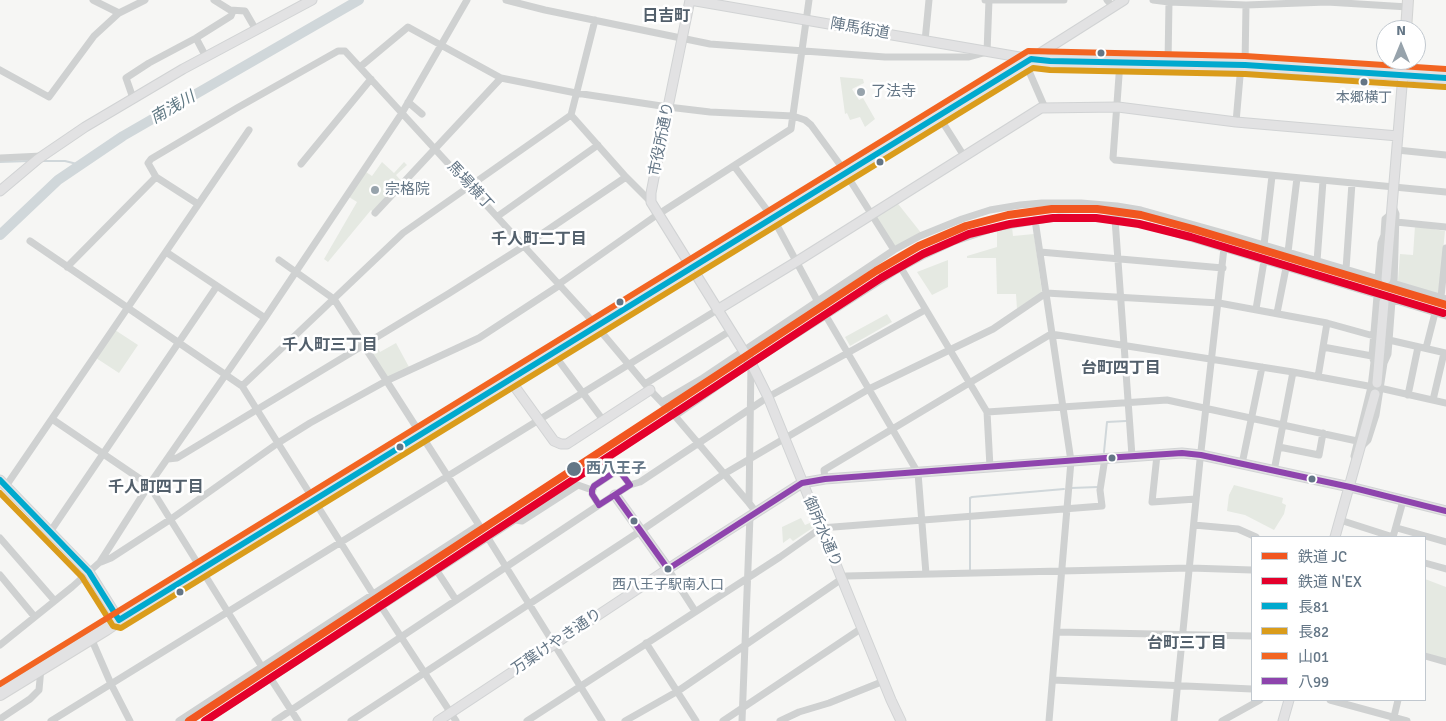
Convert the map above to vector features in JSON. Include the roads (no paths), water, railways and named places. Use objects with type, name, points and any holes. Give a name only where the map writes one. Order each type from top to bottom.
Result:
[{"type":"highway","points":[[0,694],[1028,60],[1243,65],[1446,78]]},
{"type":"main road","points":[[1407,20],[1408,3]]},
{"type":"main road","points":[[1403,70],[1403,74]]},
{"type":"street","points":[[0,70],[49,96],[94,36],[119,13],[145,0]]},
{"type":"street","points":[[214,0],[221,6],[233,11],[245,11],[256,30]]},
{"type":"street","points":[[0,191],[37,160],[85,127],[206,57],[312,0]]},
{"type":"street","points":[[0,645],[100,562],[149,485],[265,318],[402,113],[467,0]]},
{"type":"street","points":[[506,0],[545,10],[710,44],[885,57],[969,56],[987,52],[989,0]]},
{"type":"street","name":"陣馬街道","points":[[690,0],[1028,60]]},
{"type":"street","name":"市役所通り","points":[[652,202],[668,107],[690,0]]},
{"type":"street","points":[[100,562],[111,558],[171,519],[278,443],[386,381],[479,338],[560,285],[659,214],[791,129],[809,0]]},
{"type":"street","points":[[925,41],[929,0]]},
{"type":"street","points":[[985,0],[1064,0]]},
{"type":"street","points":[[1045,108],[1028,60],[1110,3],[1124,0]]},
{"type":"street","points":[[1153,0],[1249,4],[1326,2],[1408,3]]},
{"type":"street","points":[[96,1],[119,13]]},
{"type":"street","points":[[1168,63],[1169,2]]},
{"type":"street","points":[[1236,122],[1249,4]]},
{"type":"street","points":[[134,98],[126,78],[149,63],[196,38],[231,16],[233,11]]},
{"type":"street","points":[[242,386],[403,233],[571,115],[595,20]]},
{"type":"street","points":[[360,67],[408,27],[501,78],[576,93],[668,107],[710,112],[793,116],[806,120],[845,173],[894,250]]},
{"type":"street","points":[[196,38],[206,57]]},
{"type":"street","name":"馬場横丁","points":[[156,176],[148,163],[151,160],[338,51],[345,51],[560,285],[749,503],[753,514]]},
{"type":"street","points":[[1120,62],[1113,158],[1115,160],[1446,192]]},
{"type":"street","points":[[1386,281],[1403,74]]},
{"type":"street","points":[[375,213],[501,78]]},
{"type":"street","points":[[301,164],[371,79]]},
{"type":"street","points":[[408,102],[422,114]]},
{"type":"street","points":[[51,721],[796,262],[1036,110],[1045,108],[1118,108],[1236,122],[1398,136]]},
{"type":"street","points":[[571,115],[626,177],[652,202],[692,268]]},
{"type":"street","points":[[938,116],[964,156]]},
{"type":"street","points":[[119,620],[89,572],[3,483],[52,419],[249,130]]},
{"type":"street","points":[[498,216],[598,145]]},
{"type":"street","points":[[1397,150],[1446,155]]},
{"type":"street","points":[[0,158],[37,160]]},
{"type":"street","points":[[734,166],[773,218],[818,302]]},
{"type":"street","points":[[67,267],[156,176],[198,204]]},
{"type":"street","points":[[1264,245],[1272,176]]},
{"type":"street","points":[[168,459],[177,458],[257,411],[448,294],[524,246],[626,177]]},
{"type":"street","points":[[1288,252],[1297,178]]},
{"type":"street","points":[[1317,261],[1323,181]]},
{"type":"street","points":[[1346,269],[1352,183]]},
{"type":"street","points":[[662,402],[703,378],[894,250],[944,226],[990,210],[1020,205],[1061,202],[1117,206],[1141,210],[1443,298],[1446,248]]},
{"type":"street","points":[[1393,214],[1446,227]]},
{"type":"street","points":[[675,416],[751,364],[901,268],[970,235],[1035,220],[1059,217],[1115,219],[1150,226],[1384,300],[1446,316]]},
{"type":"street","points":[[1115,219],[1132,456]]},
{"type":"street","points":[[1035,220],[1071,461],[1049,721]]},
{"type":"street","points":[[30,241],[242,386],[373,594],[456,721]]},
{"type":"street","points":[[1174,721],[1224,248]]},
{"type":"street","points":[[166,252],[265,318]]},
{"type":"street","points":[[1040,252],[1223,268]]},
{"type":"street","points":[[179,721],[479,525],[334,299],[279,260]]},
{"type":"street","points":[[1256,310],[1264,261]]},
{"type":"street","name":"御所水通り","points":[[692,268],[751,364],[768,397],[902,721]]},
{"type":"street","points":[[901,268],[987,412],[990,467]]},
{"type":"street","points":[[1277,313],[1286,268]]},
{"type":"street","points":[[50,532],[217,286]]},
{"type":"street","points":[[351,721],[724,474],[869,388],[993,329],[1046,293],[1219,303],[1327,323],[1374,336]]},
{"type":"street","points":[[1376,388],[1372,356],[1374,336],[1384,300]]},
{"type":"street","points":[[1335,536],[1355,468],[1359,443],[1389,340],[1384,300]]},
{"type":"street","points":[[1376,388],[1384,300]]},
{"type":"street","points":[[275,721],[599,505],[630,485],[640,482],[768,397],[926,310]]},
{"type":"street","points":[[1408,395],[1435,313]]},
{"type":"street","points":[[826,316],[918,473],[926,574]]},
{"type":"street","points":[[1318,376],[1327,323]]},
{"type":"street","points":[[510,380],[554,441],[564,444],[603,420],[647,387],[730,332]]},
{"type":"street","points":[[825,479],[824,470],[1052,334],[1318,376],[1446,403]]},
{"type":"street","points":[[1389,340],[1445,353],[1434,400]]},
{"type":"street","points":[[1323,347],[1372,356]]},
{"type":"street","points":[[553,353],[603,420]]},
{"type":"street","points":[[749,503],[751,364]]},
{"type":"street","points":[[1242,464],[1262,367]]},
{"type":"street","points":[[1274,471],[1293,372]]},
{"type":"street","points":[[987,412],[1167,400],[1283,424],[1359,443]]},
{"type":"street","points":[[52,419],[149,485],[262,667]]},
{"type":"street","points":[[1279,447],[1319,455],[1323,434]]},
{"type":"street","points":[[802,483],[825,479],[1182,453],[1201,455],[1350,487],[1446,511]]},
{"type":"street","points":[[1157,455],[1152,502],[1196,499]]},
{"type":"street","points":[[526,721],[780,557],[821,528],[1102,506],[1100,490],[1105,458]]},
{"type":"street","points":[[599,505],[592,494],[592,490],[594,486],[615,472],[622,474],[630,485]]},
{"type":"street","name":"万葉けやき通り","points":[[438,721],[802,483]]},
{"type":"street","points":[[206,721],[515,520],[522,521],[578,485],[592,490]]},
{"type":"street","points":[[615,495],[668,569],[695,611]]},
{"type":"street","points":[[1393,536],[1403,501]]},
{"type":"street","points":[[742,721],[748,576],[753,514]]},
{"type":"street","points":[[1340,520],[1390,536]]},
{"type":"street","points":[[1194,525],[1238,529],[1254,536]]},
{"type":"street","points":[[1397,528],[1425,536]]},
{"type":"street","points":[[1426,536],[1446,542]]},
{"type":"street","points":[[0,538],[54,600]]},
{"type":"street","points":[[488,538],[602,721]]},
{"type":"street","points":[[1426,563],[1446,569]]},
{"type":"street","points":[[626,721],[678,692],[846,576],[1190,568],[1251,570]]},
{"type":"street","points":[[437,571],[456,600]]},
{"type":"street","points":[[0,575],[34,616]]},
{"type":"street","points":[[723,721],[862,628]]},
{"type":"street","points":[[1057,632],[1251,636]]},
{"type":"street","points":[[91,638],[130,721]]},
{"type":"street","points":[[646,643],[696,721]]},
{"type":"street","points":[[1426,656],[1446,662]]},
{"type":"street","points":[[0,719],[30,699],[39,690],[41,668]]},
{"type":"street","points":[[270,679],[298,721]]},
{"type":"street","points":[[1053,680],[1251,689]]},
{"type":"street","points":[[780,721],[799,712],[829,703],[884,681]]},
{"type":"street","points":[[1222,721],[1258,701]]},
{"type":"street","points":[[1283,721],[1289,701]]},
{"type":"street","points":[[1333,701],[1393,719],[1407,721]]},
{"type":"street","points":[[1393,719],[1398,701]]},
{"type":"waterway","name":"南浅川","points":[[0,235],[58,180],[123,136],[359,0]]},
{"type":"waterway","points":[[0,162],[29,161]]},
{"type":"waterway","points":[[41,161],[65,161],[81,165]]},
{"type":"waterway","points":[[1104,452],[1107,422],[1126,421]]},
{"type":"waterway","points":[[1071,488],[1098,487]]},
{"type":"waterway","points":[[970,513],[970,498],[972,497],[1064,489]]},
{"type":"waterway","points":[[970,519],[970,570]]},
{"type":"tunnel","points":[[1384,302],[1386,279]]},
{"type":"rail line","name":"JC","points":[[189,721],[876,271],[919,246],[966,226],[1008,215],[1052,209],[1097,209],[1141,215],[1446,305]]},
{"type":"rail line","name":"N'EX","points":[[205,721],[881,278],[923,254],[969,234],[1010,224],[1053,218],[1096,218],[1139,224],[1191,237],[1443,313]]},
{"type":"place","name":"本郷横丁","points":[[1364,82]]},
{"type":"place","name":"了法寺","points":[[861,92]]},
{"type":"place","name":"宗格院","points":[[375,190]]},
{"type":"place","name":"西八王子","points":[[574,469]]},
{"type":"place","name":"西八王子駅南入口","points":[[668,569]]},
{"type":"district","name":"日吉町","points":[[666,17]]},
{"type":"district","name":"千人町二丁目","points":[[539,240]]},
{"type":"district","name":"千人町三丁目","points":[[330,346]]},
{"type":"district","name":"台町四丁目","points":[[1121,369]]},
{"type":"district","name":"千人町四丁目","points":[[156,488]]},
{"type":"district","name":"台町三丁目","points":[[1187,644]]}]
